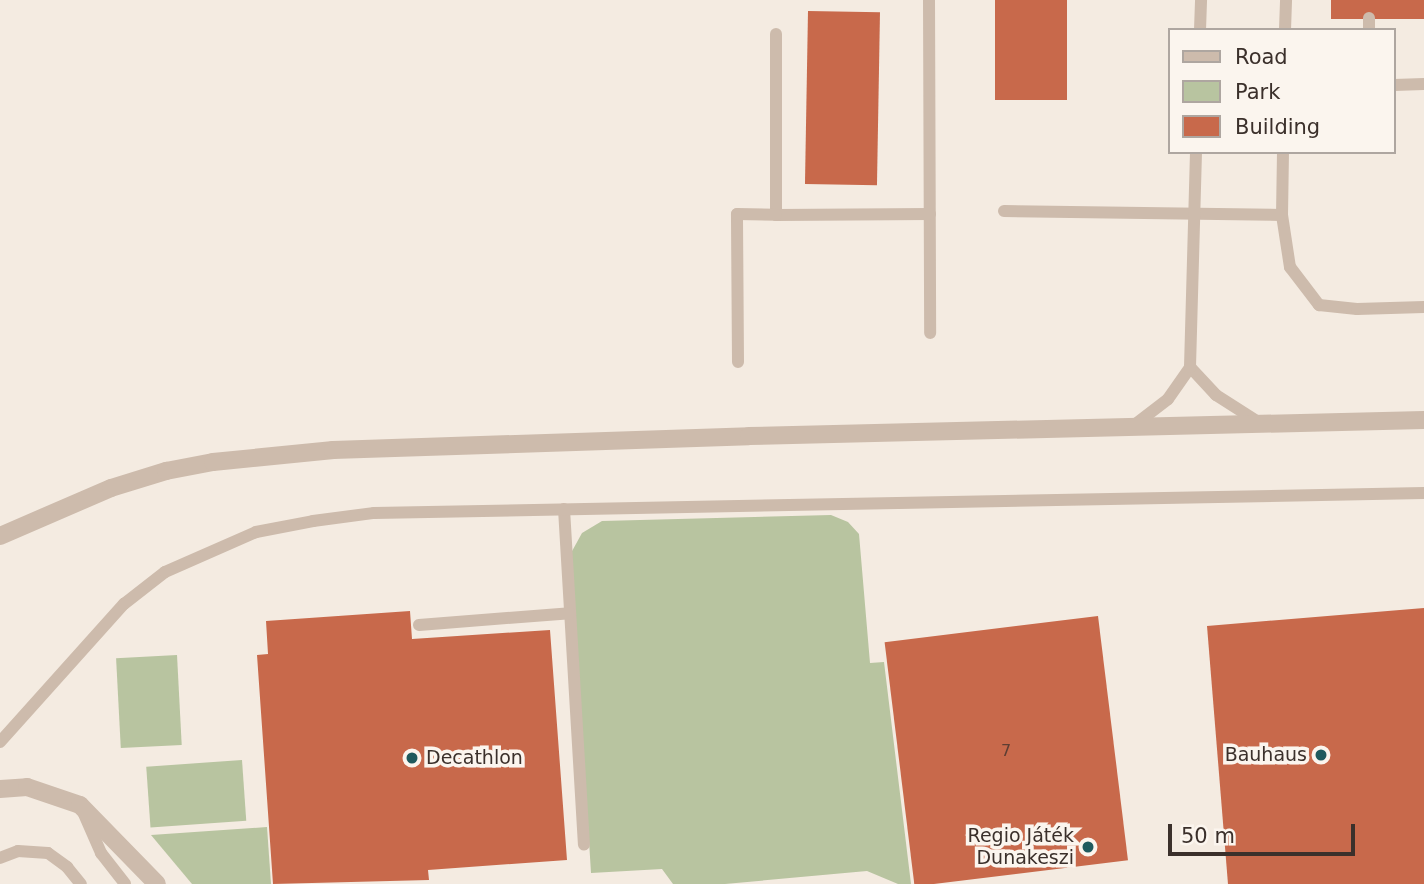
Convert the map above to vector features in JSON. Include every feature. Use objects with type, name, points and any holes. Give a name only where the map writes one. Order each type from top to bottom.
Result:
[{"type":"street","points":[[0,536],[48,513],[122,484],[213,462],[333,450],[735,436],[1424,420]]},
{"type":"street","points":[[0,789],[27,787],[50,792],[80,804],[157,884]]},
{"type":"lane","points":[[929,0],[930,333]]},
{"type":"lane","points":[[1200,28],[1201,0]]},
{"type":"lane","points":[[1285,28],[1286,0]]},
{"type":"lane","points":[[776,34],[776,215]]},
{"type":"lane","points":[[1396,85],[1424,84]]},
{"type":"lane","points":[[1132,427],[1168,399],[1190,367],[1196,154]]},
{"type":"lane","points":[[1283,154],[1282,215],[1290,267],[1319,305],[1357,309],[1424,307]]},
{"type":"lane","points":[[1004,211],[1282,215]]},
{"type":"lane","points":[[737,362],[737,214],[930,214]]},
{"type":"lane","points":[[1190,367],[1216,395],[1261,424]]},
{"type":"lane","points":[[0,742],[124,604],[165,572],[256,532],[374,513],[1424,493]]},
{"type":"lane","points":[[564,509],[584,844]]},
{"type":"lane","points":[[419,625],[569,613]]},
{"type":"lane","points":[[80,804],[101,853],[125,884]]},
{"type":"lane","points":[[0,858],[18,851],[48,853],[67,867],[81,884]]},
{"type":"green space","points":[[831,515],[848,522],[859,534],[870,663],[884,662],[911,884],[898,884],[867,871],[725,884],[673,884],[662,869],[591,873],[571,553],[582,533],[602,521]]},
{"type":"green space","points":[[177,655],[182,745],[121,748],[116,658]]},
{"type":"green space","points":[[242,760],[246,821],[150,828],[146,767]]},
{"type":"green space","points":[[267,827],[271,884],[192,884],[151,835]]},
{"type":"building","points":[[995,0],[1067,0],[1067,100],[995,100]]},
{"type":"building","points":[[1331,0],[1424,0],[1424,19],[1331,19]]},
{"type":"building","points":[[808,11],[880,12],[877,185],[805,184]]},
{"type":"building","name":"Bauhaus","points":[[1424,608],[1424,884],[1228,884],[1207,626]]},
{"type":"building","name":"Decathlon","points":[[410,611],[412,639],[550,630],[567,860],[428,870],[429,880],[273,884],[257,655],[268,654],[266,621]]},
{"type":"building","points":[[1098,616],[1128,860],[934,884],[914,884],[885,642]]},
{"type":"place","name":"Bauhaus","points":[[1321,755]]},
{"type":"place","name":"Decathlon","points":[[412,758]]},
{"type":"place","name":"Regio Játék Dunakeszi","points":[[1088,847]]}]
